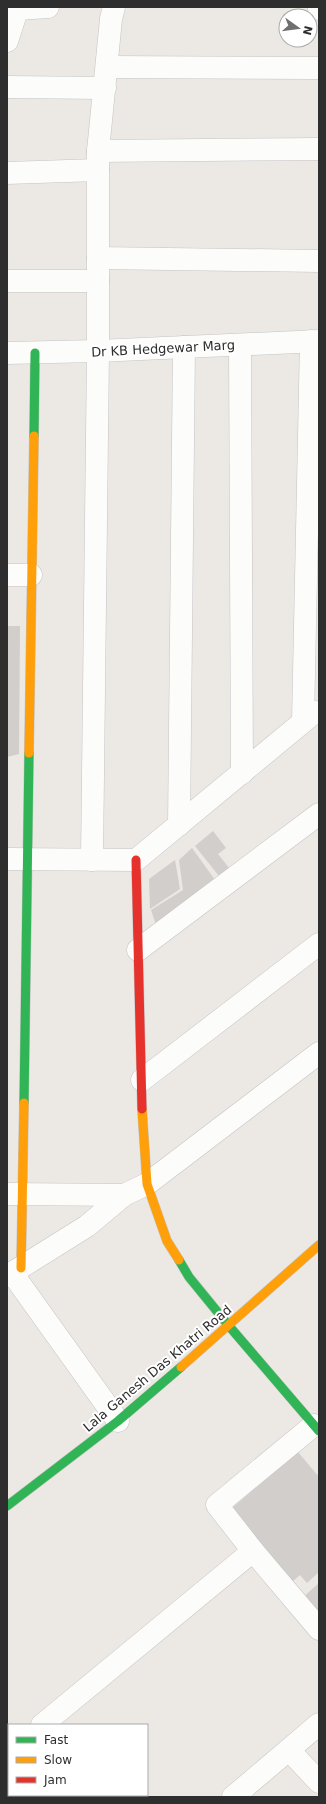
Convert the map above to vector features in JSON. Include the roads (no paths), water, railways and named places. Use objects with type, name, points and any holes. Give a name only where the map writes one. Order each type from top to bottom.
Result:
[{"type":"street","points":[[7,41],[15,8],[48,7]]},
{"type":"street","points":[[92,860],[98,352],[98,160],[111,19],[114,7]]},
{"type":"street","points":[[7,87],[106,78],[319,68]]},
{"type":"street","points":[[7,173],[98,160],[319,149]]},
{"type":"street","points":[[98,258],[319,261]]},
{"type":"street","points":[[7,281],[98,281]]},
{"type":"street","points":[[17,859],[136,860],[311,715],[315,341]]},
{"type":"street","name":"Dr KB Hedgewar Marg","points":[[7,353],[98,352],[315,341]]},
{"type":"street","points":[[240,345],[242,772]]},
{"type":"street","points":[[179,825],[184,347]]},
{"type":"street","points":[[35,352],[31,575],[17,859],[15,1194],[13,1272],[118,1421]]},
{"type":"street","points":[[7,575],[31,575]]},
{"type":"street","points":[[138,950],[319,814]]},
{"type":"street","points":[[136,860],[142,1080],[148,1184],[167,1241],[189,1277],[316,1428],[217,1505],[253,1551],[319,1629]]},
{"type":"street","points":[[142,1080],[319,944]]},
{"type":"street","points":[[13,1272],[87,1226],[124,1196],[148,1184],[319,1053]]},
{"type":"street","points":[[15,1194],[124,1196]]},
{"type":"street","name":"Lala Ganesh Das Khatri Road","points":[[7,1506],[118,1421],[229,1326],[319,1245]]},
{"type":"street","points":[[43,1724],[253,1551]]},
{"type":"street","points":[[233,1797],[319,1724]]},
{"type":"street","points":[[289,1750],[319,1782]]}]
